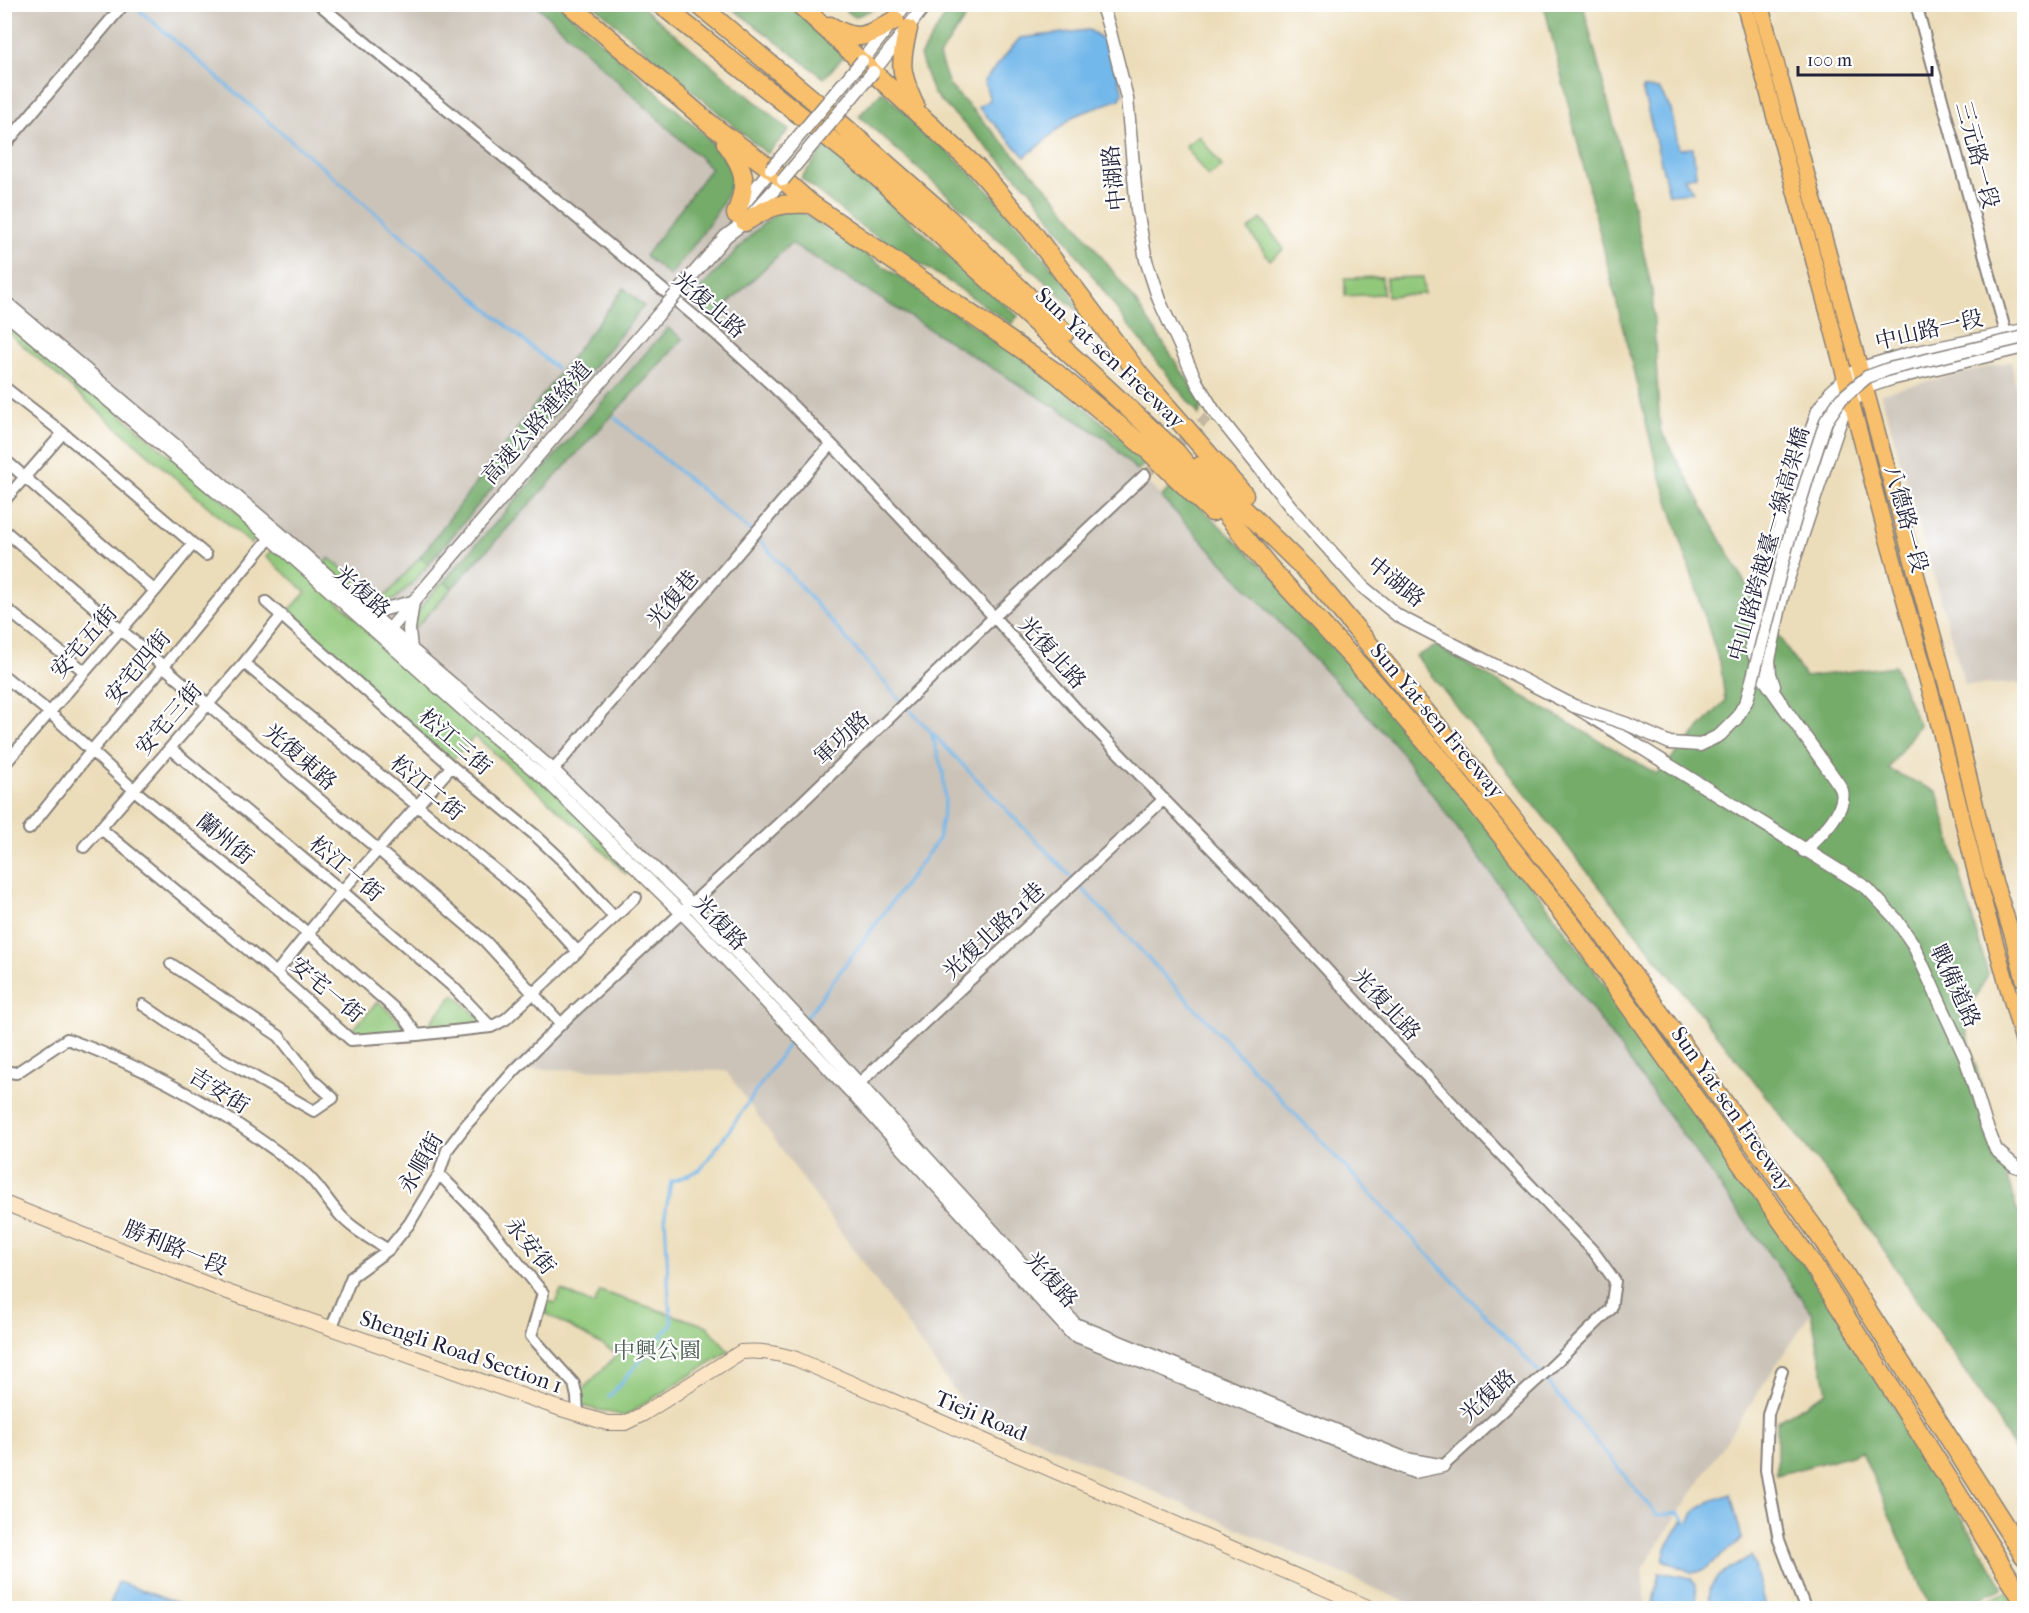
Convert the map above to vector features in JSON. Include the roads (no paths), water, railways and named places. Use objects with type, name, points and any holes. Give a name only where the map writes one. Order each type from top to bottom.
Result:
[{"type":"highway","points":[[569,4],[714,127],[777,174],[811,204],[1055,372],[1147,449],[1268,566]]},
{"type":"highway","name":"Sun Yat-sen Freeway","points":[[660,4],[873,172],[1176,452],[1268,566],[1359,664],[1445,764],[1574,928],[1813,1265],[2025,1602]]},
{"type":"highway","name":"Sun Yat-sen Freeway","points":[[698,4],[824,109],[949,219],[1312,576],[1474,770],[1590,916],[1824,1242],[2025,1556]]},
{"type":"highway","points":[[803,8],[978,169],[1030,229],[1141,377],[1312,576]]},
{"type":"highway","points":[[803,8],[843,34],[864,37],[901,25],[901,68],[904,82],[920,115]]},
{"type":"highway","points":[[714,127],[739,161],[744,179],[740,218],[783,203],[811,204]]},
{"type":"main road","name":"八德路一段","points":[[1744,4],[1932,697],[1978,882],[2025,1044]]},
{"type":"main road","name":"八德路一段","points":[[1760,4],[1948,694],[1992,874],[2025,980]]},
{"type":"main road","name":"勝利路一段","points":[[4,1203],[222,1290],[331,1329]]},
{"type":"main road","name":"Shengli Road Section 1","points":[[331,1329],[578,1414]]},
{"type":"main road","name":"Tieji Road","points":[[578,1414],[607,1423],[625,1423],[741,1352],[776,1353],[852,1382],[1370,1608]]},
{"type":"street","name":"光復北路","points":[[319,4],[717,335],[774,387],[994,617],[1077,710],[1277,916],[1594,1252],[1615,1281],[1611,1310],[1535,1381]]},
{"type":"street","name":"高速公路連絡道","points":[[901,25],[906,4]]},
{"type":"street","name":"高速公路連絡道","points":[[386,634],[726,236],[901,25],[926,4]]},
{"type":"street","name":"中湖路","points":[[1101,4],[1127,98],[1137,210],[1146,260],[1159,300],[1177,344],[1214,411],[1290,506],[1363,587],[1398,616],[1574,706],[1804,851]]},
{"type":"street","name":"三元路一段","points":[[1916,4],[2010,350]]},
{"type":"street","points":[[4,146],[122,7]]},
{"type":"street","points":[[1778,133],[1794,129]]},
{"type":"street","name":"光復路","points":[[4,301],[386,634],[487,731],[549,775]]},
{"type":"street","name":"光復路","points":[[4,312],[365,609],[386,634],[411,649],[549,775],[686,908],[806,1034],[1072,1334],[1414,1472],[1443,1466],[1535,1381]]},
{"type":"street","name":"中山路一段","points":[[1845,378],[1858,369],[1899,356],[2025,330]]},
{"type":"street","name":"中山路跨越臺一線高架橋","points":[[1574,706],[1627,724],[1670,743],[1700,745],[1720,735],[1736,719],[1747,700],[1781,567],[1809,473],[1826,421],[1841,399],[1867,377],[1889,369],[2025,337]]},
{"type":"street","name":"中山路一段","points":[[1864,387],[2025,347]]},
{"type":"street","points":[[1804,851],[1835,817],[1841,805],[1842,792],[1761,674],[1751,646],[1761,592],[1818,410],[1833,389],[1845,378]]},
{"type":"street","points":[[4,387],[63,433],[206,555]]},
{"type":"street","points":[[1779,698],[1770,674],[1769,660],[1782,597],[1842,416],[1864,387]]},
{"type":"street","points":[[4,501],[63,433]]},
{"type":"street","name":"光復巷","points":[[549,775],[831,444]]},
{"type":"street","points":[[4,459],[155,591]]},
{"type":"street","name":"軍功路","points":[[561,1024],[772,830],[1145,475]]},
{"type":"street","name":"光復東路","points":[[4,530],[485,941],[561,1024]]},
{"type":"street","name":"安宅四街","points":[[28,829],[273,534]]},
{"type":"street","name":"安宅五街","points":[[4,765],[8,752],[49,712],[193,544]]},
{"type":"street","points":[[365,609],[385,609],[412,601],[409,629],[411,649]]},
{"type":"street","name":"松江三街","points":[[266,602],[452,766],[535,834],[614,917]]},
{"type":"street","points":[[4,607],[84,671]]},
{"type":"street","name":"安宅三街","points":[[84,847],[244,663],[282,615]]},
{"type":"street","name":"松江二街","points":[[244,663],[527,896],[578,951]]},
{"type":"street","name":"蘭州街","points":[[4,676],[49,712],[133,789],[309,934],[404,1017],[417,1035]]},
{"type":"street","name":"松江一街","points":[[170,748],[453,987],[491,1027]]},
{"type":"street","points":[[276,973],[342,891],[452,766]]},
{"type":"street","name":"光復北路21巷","points":[[855,1088],[1164,799]]},
{"type":"street","name":"安宅一街","points":[[100,828],[276,973],[351,1040],[491,1027],[506,1019],[636,897]]},
{"type":"street","name":"戰備道路","points":[[1804,851],[1867,888],[1895,918],[1913,944],[1965,1057],[1984,1122],[1996,1150],[2015,1166],[2025,1169]]},
{"type":"street","points":[[142,1005],[218,1056],[314,1110],[333,1098],[315,1082],[279,1036],[171,964]]},
{"type":"street","name":"永順街","points":[[331,1329],[352,1276],[388,1250],[409,1224],[439,1174],[447,1150],[514,1071],[561,1024]]},
{"type":"street","name":"吉安街","points":[[4,1071],[16,1073],[67,1039],[160,1078],[232,1121],[307,1175],[342,1218],[388,1250]]},
{"type":"street","name":"永安街","points":[[439,1174],[483,1219],[543,1293],[531,1336],[574,1384],[578,1414]]},
{"type":"street","points":[[1782,1371],[1768,1414],[1767,1470],[1779,1540],[1805,1608]]},
{"type":"water","points":[[1089,30],[1108,42],[1123,92],[1120,99],[1074,116],[1025,157],[978,107],[990,100],[984,81],[1020,38]]},
{"type":"water","points":[[1642,88],[1659,89],[1671,110],[1679,149],[1693,148],[1696,176],[1684,178],[1693,192],[1669,194]]},
{"type":"water","points":[[1731,1494],[1742,1539],[1705,1569],[1693,1573],[1663,1560],[1666,1548],[1682,1521],[1689,1524],[1695,1511],[1705,1503]]},
{"type":"water","points":[[1751,1556],[1765,1608],[1711,1608],[1710,1588],[1714,1581]]},
{"type":"water","points":[[1659,1572],[1691,1578],[1695,1585],[1697,1608],[1652,1608]]},
{"type":"water","points":[[118,1582],[181,1604],[179,1608],[109,1608]]},
{"type":"waterway","points":[[132,4],[556,368]]},
{"type":"waterway","points":[[615,418],[752,532]]},
{"type":"waterway","points":[[757,537],[901,701]]},
{"type":"waterway","points":[[906,706],[1077,883],[1540,1373]]},
{"type":"waterway","points":[[805,1019],[938,840],[945,802],[943,772],[932,736]]},
{"type":"waterway","points":[[609,1397],[672,1324],[665,1215],[671,1182],[700,1170],[793,1037]]},
{"type":"waterway","points":[[1544,1378],[1657,1515],[1678,1513],[1689,1524]]},
{"type":"tunnel","points":[[1145,475],[1214,411]]},
{"type":"park label","name":"中興公園","points":[[657,1351]]}]
